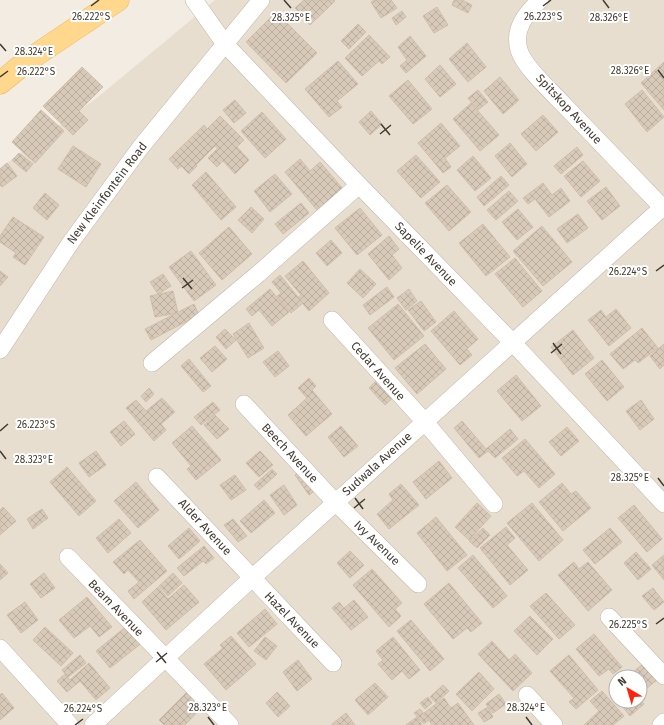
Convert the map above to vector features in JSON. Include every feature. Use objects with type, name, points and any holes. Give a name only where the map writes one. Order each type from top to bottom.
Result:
[{"type":"main road","points":[[0,83],[27,61],[118,0]]},
{"type":"street","name":"Sapelie Avenue","points":[[194,0],[224,44],[359,185],[513,342],[664,504]]},
{"type":"street","name":"New Kleinfontein Road","points":[[0,350],[71,242],[96,207],[140,148],[261,0]]},
{"type":"street","name":"Spitskop Avenue","points":[[540,0],[523,18],[518,30],[519,50],[524,60],[551,91],[664,208]]},
{"type":"street","points":[[152,363],[258,274],[359,185]]},
{"type":"street","name":"Sudwala Avenue","points":[[94,725],[335,502],[664,208]]},
{"type":"street","name":"Cedar Avenue","points":[[332,320],[425,422],[494,504]]},
{"type":"street","name":"Beech Avenue","points":[[244,404],[335,502]]},
{"type":"street","name":"Alder Avenue","points":[[157,477],[252,578]]},
{"type":"street","name":"Ivy Avenue","points":[[335,502],[418,584]]},
{"type":"street","name":"Beam Avenue","points":[[68,557],[230,725]]},
{"type":"street","name":"Hazel Avenue","points":[[252,578],[333,663]]},
{"type":"street","points":[[608,617],[664,676]]},
{"type":"street","points":[[0,648],[70,725]]},
{"type":"street","points":[[527,695],[554,725]]},
{"type":"street","points":[[661,725],[664,722]]},
{"type":"shaded area","points":[[215,0],[664,0],[664,725],[0,725],[0,168],[98,97]]},
{"type":"building","points":[[304,0],[335,1],[310,25],[295,8]]},
{"type":"building","points":[[374,0],[391,0],[397,8],[381,18],[371,2]]},
{"type":"building","points":[[454,0],[462,0],[472,5],[468,13],[452,5]]},
{"type":"building","points":[[437,7],[448,25],[434,33],[423,16]]},
{"type":"building","points":[[402,11],[406,17],[396,25],[392,18]]},
{"type":"building","points":[[276,12],[317,53],[286,83],[246,42]]},
{"type":"building","points":[[358,24],[366,32],[349,49],[341,41]]},
{"type":"building","points":[[369,35],[390,57],[382,64],[379,61],[362,76],[345,58]]},
{"type":"building","points":[[410,36],[426,56],[406,73],[400,66],[407,60],[398,47]]},
{"type":"building","points":[[467,43],[486,67],[468,82],[449,59]]},
{"type":"building","points":[[338,61],[358,84],[337,101],[342,107],[329,117],[305,89]]},
{"type":"building","points":[[664,62],[664,110],[641,83]]},
{"type":"building","points":[[440,65],[456,84],[440,97],[425,79]]},
{"type":"building","points":[[82,67],[103,87],[79,111],[88,120],[73,135],[43,106]]},
{"type":"building","points":[[500,77],[519,100],[503,114],[484,91]]},
{"type":"building","points":[[408,80],[432,109],[413,124],[389,96]]},
{"type":"building","points":[[478,90],[488,102],[478,110],[468,98]]},
{"type":"building","points":[[642,90],[664,117],[647,132],[625,104]]},
{"type":"building","points":[[235,100],[246,113],[234,123],[223,110]]},
{"type":"building","points":[[471,103],[499,135],[480,151],[453,119]]},
{"type":"building","points":[[41,110],[64,131],[35,163],[12,142]]},
{"type":"building","points":[[371,111],[382,124],[370,135],[359,122]]},
{"type":"building","points":[[262,112],[286,139],[265,158],[241,131]]},
{"type":"building","points":[[543,115],[558,132],[536,151],[521,134]]},
{"type":"building","points":[[220,116],[244,140],[237,147],[249,160],[235,174],[223,161],[217,167],[208,158],[218,148],[215,146],[189,174],[181,166],[178,169],[169,159],[204,125],[207,129]]},
{"type":"building","points":[[441,123],[460,146],[445,158],[451,167],[443,173],[418,143]]},
{"type":"building","points":[[510,143],[527,164],[512,177],[495,156]]},
{"type":"building","points":[[73,146],[101,164],[86,187],[58,169]]},
{"type":"building","points":[[577,147],[583,155],[561,174],[554,166]]},
{"type":"building","points":[[19,153],[33,164],[26,172],[12,160]]},
{"type":"building","points":[[416,155],[440,182],[421,198],[397,171]]},
{"type":"building","points":[[473,156],[491,178],[475,191],[457,170]]},
{"type":"building","points":[[300,159],[310,171],[320,162],[343,189],[317,210],[285,172]]},
{"type":"building","points":[[583,161],[600,181],[581,197],[564,176]]},
{"type":"building","points":[[7,163],[17,176],[2,187],[0,185],[0,169]]},
{"type":"building","points":[[206,172],[236,207],[221,220],[192,185]]},
{"type":"building","points":[[275,174],[292,194],[270,212],[254,191]]},
{"type":"building","points":[[501,176],[509,185],[484,206],[477,197]]},
{"type":"building","points":[[543,183],[552,195],[561,188],[570,201],[549,217],[535,199],[528,204],[523,198]]},
{"type":"building","points":[[447,185],[471,212],[449,231],[425,203]]},
{"type":"building","points":[[606,187],[620,206],[602,220],[587,201]]},
{"type":"building","points":[[509,191],[518,201],[496,220],[487,210]]},
{"type":"building","points":[[45,193],[59,205],[47,220],[33,208]]},
{"type":"building","points":[[301,203],[309,213],[283,234],[275,224]]},
{"type":"building","points":[[251,207],[264,219],[252,233],[238,220]]},
{"type":"building","points":[[360,208],[382,235],[357,255],[335,228]]},
{"type":"building","points":[[518,209],[533,227],[517,240],[502,222]]},
{"type":"building","points":[[578,214],[588,228],[567,243],[557,229]]},
{"type":"building","points":[[13,217],[44,237],[25,265],[13,257],[16,253],[0,242],[0,236]]},
{"type":"building","points":[[483,224],[510,257],[486,276],[459,243]]},
{"type":"building","points":[[542,226],[572,262],[543,286],[513,251]]},
{"type":"building","points":[[229,227],[252,254],[222,280],[199,253]]},
{"type":"building","points":[[389,236],[399,249],[392,255],[402,268],[389,280],[368,254]]},
{"type":"building","points":[[331,240],[342,253],[327,266],[316,253]]},
{"type":"building","points":[[191,251],[216,285],[194,301],[169,267]]},
{"type":"building","points":[[515,258],[542,291],[523,307],[495,274]]},
{"type":"building","points":[[303,261],[329,293],[309,311],[298,298],[301,295],[285,276]]},
{"type":"building","points":[[360,269],[376,284],[363,298],[347,283]]},
{"type":"building","points":[[0,271],[8,277],[0,286]]},
{"type":"building","points":[[163,274],[171,286],[158,294],[150,282]]},
{"type":"building","points":[[280,275],[303,303],[291,313],[277,296],[281,293],[272,282]]},
{"type":"building","points":[[387,287],[394,297],[370,315],[363,305]]},
{"type":"building","points":[[270,289],[289,312],[272,326],[259,310],[252,316],[246,309]]},
{"type":"building","points":[[409,289],[417,301],[406,310],[397,298]]},
{"type":"building","points":[[173,291],[178,313],[155,317],[150,296]]},
{"type":"building","points":[[421,301],[436,322],[424,331],[408,310]]},
{"type":"building","points":[[194,304],[199,315],[151,340],[145,329]]},
{"type":"building","points":[[398,304],[424,336],[394,360],[368,328]]},
{"type":"building","points":[[616,309],[631,328],[609,346],[588,320],[601,310],[606,317]]},
{"type":"building","points":[[454,311],[478,339],[467,349],[472,355],[460,365],[431,331]]},
{"type":"building","points":[[249,323],[264,348],[248,358],[233,334]]},
{"type":"building","points":[[642,328],[658,348],[638,363],[635,360],[623,369],[610,354]]},
{"type":"building","points":[[225,329],[236,340],[226,349],[216,337]]},
{"type":"building","points":[[573,330],[594,358],[573,375],[551,347]]},
{"type":"building","points":[[425,344],[446,369],[417,394],[395,368]]},
{"type":"building","points":[[664,344],[664,365],[660,369],[650,356]]},
{"type":"building","points":[[215,346],[227,359],[212,372],[200,358]]},
{"type":"building","points":[[278,351],[289,366],[275,377],[263,362]]},
{"type":"building","points":[[189,359],[211,386],[203,392],[181,366]]},
{"type":"building","points":[[602,360],[624,387],[607,401],[585,374]]},
{"type":"building","points":[[516,375],[541,406],[522,421],[497,391]]},
{"type":"building","points":[[309,378],[316,386],[312,390],[332,414],[306,436],[288,415],[307,398],[298,388]]},
{"type":"building","points":[[379,378],[396,395],[385,405],[369,388]]},
{"type":"building","points":[[149,388],[154,394],[146,402],[141,396]]},
{"type":"building","points":[[162,398],[175,412],[161,424],[166,430],[154,441],[126,408],[136,400],[146,411]]},
{"type":"building","points":[[641,400],[654,419],[640,430],[626,411]]},
{"type":"building","points":[[213,402],[220,410],[201,425],[194,417]]},
{"type":"building","points":[[215,415],[229,429],[217,439],[204,425]]},
{"type":"building","points":[[124,421],[135,434],[121,446],[110,432]]},
{"type":"building","points":[[462,421],[486,449],[510,429],[518,439],[495,458],[488,451],[479,458],[454,428]]},
{"type":"building","points":[[192,426],[221,460],[196,480],[187,469],[191,466],[172,443]]},
{"type":"building","points":[[341,426],[358,446],[344,457],[328,437]]},
{"type":"building","points":[[567,427],[579,441],[561,456],[549,442]]},
{"type":"building","points":[[525,439],[555,474],[539,488],[524,471],[517,476],[502,458]]},
{"type":"building","points":[[96,451],[106,465],[89,477],[79,463]]},
{"type":"building","points":[[260,451],[273,465],[259,477],[246,463]]},
{"type":"building","points":[[439,461],[452,478],[426,499],[413,482]]},
{"type":"building","points":[[67,467],[96,501],[79,516],[50,482]]},
{"type":"building","points":[[272,469],[277,474],[259,490],[254,485]]},
{"type":"building","points":[[301,470],[316,490],[309,495],[295,475]]},
{"type":"building","points":[[235,475],[246,490],[231,500],[220,485]]},
{"type":"building","points":[[136,482],[159,510],[138,528],[114,501]]},
{"type":"building","points":[[562,483],[571,494],[576,491],[591,508],[563,531],[539,502]]},
{"type":"building","points":[[401,484],[419,505],[389,529],[377,514],[393,500],[389,494]]},
{"type":"building","points":[[284,485],[297,505],[284,515],[270,495]]},
{"type":"building","points":[[264,500],[275,513],[251,533],[240,521]]},
{"type":"building","points":[[477,503],[491,516],[469,540],[455,527]]},
{"type":"building","points":[[532,503],[563,540],[539,561],[507,523]]},
{"type":"building","points":[[634,505],[662,539],[647,552],[618,518]]},
{"type":"building","points":[[3,507],[16,521],[0,535],[0,510]]},
{"type":"building","points":[[42,509],[48,518],[33,529],[27,519]]},
{"type":"building","points":[[436,517],[467,555],[447,571],[417,533]]},
{"type":"building","points":[[119,519],[131,533],[108,553],[96,538]]},
{"type":"building","points":[[233,519],[247,536],[238,542],[224,525]]},
{"type":"building","points":[[506,527],[515,538],[507,545],[528,570],[510,585],[480,548]]},
{"type":"building","points":[[189,528],[200,541],[179,559],[168,546]]},
{"type":"building","points":[[483,528],[490,535],[477,548],[469,541]]},
{"type":"building","points":[[610,528],[622,542],[595,564],[583,550]]},
{"type":"building","points":[[140,540],[167,571],[134,599],[128,591],[139,582],[128,570],[124,574],[113,562]]},
{"type":"building","points":[[204,546],[214,558],[206,564],[203,561],[184,576],[177,568]]},
{"type":"building","points":[[350,551],[364,565],[350,578],[337,563]]},
{"type":"building","points":[[636,552],[651,569],[638,580],[624,563]]},
{"type":"building","points":[[473,555],[507,596],[493,608],[458,568]]},
{"type":"building","points":[[664,555],[664,580],[652,565]]},
{"type":"building","points":[[574,562],[579,569],[588,562],[612,590],[588,611],[558,575]]},
{"type":"building","points":[[0,564],[8,573],[0,580]]},
{"type":"building","points":[[372,569],[402,603],[395,609],[401,616],[389,627],[353,585]]},
{"type":"building","points":[[44,573],[55,588],[41,598],[30,584]]},
{"type":"building","points":[[173,573],[182,583],[168,596],[159,586]]},
{"type":"building","points":[[449,583],[482,623],[471,632],[467,628],[453,639],[424,604]]},
{"type":"building","points":[[184,585],[199,602],[166,630],[142,602],[158,587],[168,599]]},
{"type":"building","points":[[653,588],[664,602],[654,610],[642,596]]},
{"type":"building","points":[[546,593],[575,625],[559,639],[530,606]]},
{"type":"building","points":[[87,597],[112,627],[99,637],[90,626],[74,638],[59,620]]},
{"type":"building","points":[[354,600],[368,617],[351,630],[332,608],[339,602],[344,608]]},
{"type":"building","points":[[25,602],[38,620],[21,633],[7,615]]},
{"type":"building","points":[[265,609],[277,624],[249,647],[237,633]]},
{"type":"building","points":[[530,616],[553,639],[537,655],[514,631]]},
{"type":"building","points":[[411,620],[444,659],[430,671],[397,631]]},
{"type":"building","points":[[128,625],[143,642],[110,668],[96,651]]},
{"type":"building","points":[[45,627],[73,653],[61,666],[33,640]]},
{"type":"building","points":[[594,634],[622,667],[619,669],[608,669],[599,676],[576,649]]},
{"type":"building","points":[[231,636],[256,664],[226,690],[204,664],[223,648],[220,645]]},
{"type":"building","points":[[265,637],[277,646],[266,660],[254,651]]},
{"type":"building","points":[[393,637],[420,670],[409,679],[402,671],[392,680],[378,664],[383,660],[376,651]]},
{"type":"building","points":[[492,641],[509,660],[515,654],[532,673],[513,691],[478,654]]},
{"type":"building","points":[[80,655],[86,663],[68,677],[62,670]]},
{"type":"building","points":[[569,655],[598,690],[576,709],[569,702],[574,698],[550,671]]},
{"type":"building","points":[[298,660],[312,679],[297,691],[283,672]]},
{"type":"building","points":[[89,663],[110,688],[96,700],[80,681],[67,692],[57,681],[65,674],[70,680]]},
{"type":"building","points":[[644,663],[658,679],[648,687],[648,669],[637,669]]},
{"type":"building","points":[[479,672],[494,689],[472,711],[456,694]]},
{"type":"building","points":[[375,683],[388,697],[368,715],[355,700]]},
{"type":"building","points":[[443,685],[449,691],[436,703],[430,697]]},
{"type":"building","points":[[189,690],[204,705],[185,725],[164,725],[159,720]]},
{"type":"building","points":[[602,691],[608,698],[608,709],[618,709],[624,716],[613,725],[584,725],[599,711],[590,701]]},
{"type":"building","points":[[277,692],[290,706],[278,717],[266,703]]},
{"type":"building","points":[[2,693],[14,708],[0,720],[0,695]]},
{"type":"building","points":[[499,694],[506,704],[493,713],[486,704]]},
{"type":"building","points":[[428,697],[432,703],[425,709],[420,703]]},
{"type":"building","points":[[444,698],[451,708],[458,703],[474,725],[432,725],[424,713]]},
{"type":"building","points":[[488,707],[493,717],[484,722],[478,713]]},
{"type":"building","points":[[420,709],[429,720],[424,724],[414,713]]},
{"type":"building","points":[[624,709],[638,709],[630,716]]},
{"type":"building","points":[[346,713],[355,725],[332,724]]},
{"type":"building","points":[[417,717],[422,725],[406,725]]}]
